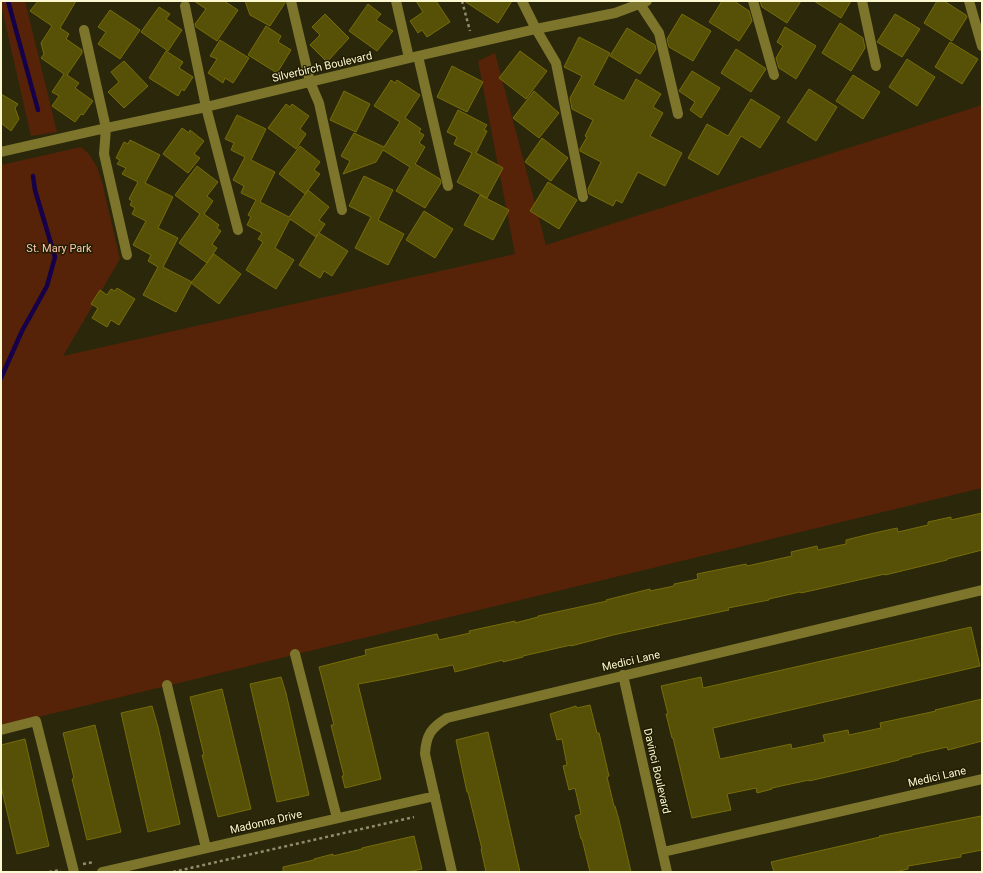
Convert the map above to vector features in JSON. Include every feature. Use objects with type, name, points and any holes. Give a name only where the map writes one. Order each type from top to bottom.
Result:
[{"type":"street","points":[[291,1],[310,82],[319,103],[342,210]]},
{"type":"street","points":[[396,1],[413,57],[448,186]]},
{"type":"street","points":[[522,1],[556,63],[583,197]]},
{"type":"street","points":[[753,1],[774,75]]},
{"type":"street","points":[[862,1],[876,66]]},
{"type":"street","points":[[969,1],[982,46]]},
{"type":"street","points":[[641,2],[659,33],[678,114]]},
{"type":"street","name":"Silverbirch Boulevard","points":[[1,152],[536,29],[615,13],[641,2]]},
{"type":"street","points":[[185,6],[206,106],[238,230]]},
{"type":"street","points":[[84,30],[106,128],[104,154],[127,255]]},
{"type":"street","name":"Medici Lane","points":[[452,872],[425,754],[426,742],[430,732],[447,718],[982,590]]},
{"type":"street","points":[[295,654],[337,818]]},
{"type":"street","name":"Davinci Boulevard","points":[[623,676],[668,872]]},
{"type":"street","points":[[167,686],[206,848]]},
{"type":"street","points":[[1,730],[36,721],[74,872]]},
{"type":"street","name":"Medici Lane","points":[[663,852],[982,779]]},
{"type":"street","name":"Madonna Drive","points":[[102,872],[435,796]]},
{"type":"path","points":[[462,1],[473,44]]},
{"type":"path","points":[[174,872],[414,817]]},
{"type":"green space","points":[[1,1],[25,1],[57,132],[31,136]]},
{"type":"green space","name":"St. Mary Park","points":[[495,53],[546,245],[982,105],[982,488],[1,726],[1,165],[81,147],[89,154],[97,167],[102,182],[120,259],[63,356],[515,254],[478,61]]},
{"type":"building","points":[[38,1],[76,1],[60,28],[69,34],[66,39],[82,50],[82,53],[67,75],[79,83],[75,88],[93,101],[83,115],[81,114],[75,122],[52,106],[59,96],[52,92],[64,74],[41,58],[44,54],[41,43],[52,26],[30,11]]},
{"type":"building","points":[[194,1],[224,1],[238,10],[217,41],[196,27],[195,24],[206,9]]},
{"type":"building","points":[[245,1],[285,1],[285,3],[270,26],[250,15]]},
{"type":"building","points":[[416,1],[436,1],[450,22],[427,37],[422,30],[418,33],[410,21],[423,12]]},
{"type":"building","points":[[464,1],[512,1],[498,23]]},
{"type":"building","points":[[722,1],[734,1],[749,11],[752,21],[739,41],[709,22]]},
{"type":"building","points":[[760,1],[801,1],[787,23],[762,7]]},
{"type":"building","points":[[814,1],[851,1],[841,18]]},
{"type":"building","points":[[937,1],[944,1],[967,17],[952,41],[924,23]]},
{"type":"building","points":[[368,4],[381,14],[376,20],[393,31],[377,51],[349,31]]},
{"type":"building","points":[[159,7],[170,14],[166,19],[182,30],[168,51],[141,32]]},
{"type":"building","points":[[110,10],[140,30],[120,59],[98,44],[106,32],[98,27]]},
{"type":"building","points":[[325,14],[349,38],[327,62],[310,45],[320,35],[312,27]]},
{"type":"building","points":[[682,14],[711,31],[693,61],[669,47],[667,39]]},
{"type":"building","points":[[895,14],[920,29],[902,57],[877,42]]},
{"type":"building","points":[[840,23],[863,38],[865,48],[851,71],[822,53]]},
{"type":"building","points":[[266,26],[281,36],[278,42],[291,50],[277,73],[248,55]]},
{"type":"building","points":[[785,27],[816,46],[796,79],[779,68],[776,58],[783,46],[777,42]]},
{"type":"building","points":[[627,28],[655,45],[656,49],[640,74],[610,56]]},
{"type":"building","points":[[579,37],[610,53],[593,85],[624,101],[636,79],[661,94],[653,107],[663,113],[650,136],[682,153],[665,186],[638,172],[622,203],[616,200],[613,206],[589,194],[588,189],[601,162],[580,151],[593,120],[572,109],[570,98],[582,76],[564,67]]},
{"type":"building","points":[[220,40],[249,58],[233,83],[225,78],[223,83],[208,73],[217,59],[210,56]]},
{"type":"building","points":[[950,42],[978,59],[962,84],[935,67]]},
{"type":"building","points":[[736,49],[766,69],[751,92],[721,73]]},
{"type":"building","points":[[166,51],[183,62],[179,68],[193,77],[184,91],[182,89],[178,96],[149,78]]},
{"type":"building","points":[[520,51],[547,71],[526,99],[499,78]]},
{"type":"building","points":[[907,59],[935,77],[917,106],[889,87]]},
{"type":"building","points":[[124,61],[148,86],[124,108],[108,92],[119,82],[111,72]]},
{"type":"building","points":[[452,66],[483,82],[467,112],[437,97]]},
{"type":"building","points":[[692,71],[720,88],[701,118],[690,110],[695,102],[679,91]]},
{"type":"building","points":[[853,75],[880,92],[863,119],[836,101]]},
{"type":"building","points":[[391,80],[395,83],[397,80],[420,95],[405,118],[421,129],[419,132],[424,135],[419,143],[425,147],[415,164],[440,179],[441,183],[425,208],[396,191],[410,167],[383,150],[376,162],[343,174],[350,161],[341,156],[354,133],[384,147],[400,122],[374,106]]},
{"type":"building","points":[[809,89],[837,107],[816,141],[787,122]]},
{"type":"building","points":[[344,91],[370,104],[356,132],[330,120]]},
{"type":"building","points":[[534,91],[559,113],[539,138],[513,118]]},
{"type":"building","points":[[1,94],[18,104],[15,108],[19,119],[11,131],[1,123]]},
{"type":"building","points":[[751,99],[780,117],[760,148],[741,136],[718,175],[688,158],[707,124],[728,136]]},
{"type":"building","points":[[286,104],[290,107],[292,104],[309,116],[300,129],[306,134],[296,149],[268,128]]},
{"type":"building","points":[[458,110],[487,125],[484,130],[487,131],[476,153],[503,168],[487,198],[457,182],[472,153],[454,144],[457,137],[447,132]]},
{"type":"building","points":[[237,115],[266,129],[251,160],[275,172],[260,202],[289,217],[308,190],[329,207],[319,220],[325,224],[319,233],[348,251],[332,276],[324,271],[320,278],[299,265],[318,234],[316,237],[290,219],[275,248],[294,260],[276,289],[246,270],[263,242],[258,239],[262,233],[247,225],[251,217],[248,215],[256,200],[241,193],[244,186],[233,180],[245,157],[231,150],[234,143],[225,139]]},
{"type":"building","points":[[182,128],[189,133],[190,130],[204,141],[194,154],[200,158],[188,173],[163,154]]},
{"type":"building","points":[[542,138],[568,158],[551,181],[525,162]]},
{"type":"building","points":[[130,140],[160,155],[145,183],[173,197],[158,228],[178,238],[163,267],[192,282],[176,312],[143,295],[158,267],[148,261],[151,255],[133,245],[146,221],[132,214],[135,208],[130,205],[132,201],[129,199],[138,182],[122,174],[126,168],[117,164],[120,160],[116,158],[124,142],[128,144]]},
{"type":"building","points":[[300,146],[320,162],[314,170],[320,174],[305,194],[279,174]]},
{"type":"building","points":[[197,166],[218,182],[207,196],[213,201],[204,214],[219,225],[217,228],[221,231],[212,244],[217,248],[207,263],[179,243],[200,214],[175,195]]},
{"type":"building","points":[[364,176],[393,190],[378,220],[404,234],[388,265],[355,248],[371,217],[349,206]]},
{"type":"building","points":[[548,182],[577,200],[559,229],[530,211]]},
{"type":"building","points":[[480,195],[509,210],[493,240],[464,225]]},
{"type":"building","points":[[424,211],[453,229],[435,258],[406,240]]},
{"type":"building","points":[[214,254],[241,274],[219,304],[191,283]]},
{"type":"building","points":[[117,288],[135,299],[119,325],[111,320],[107,327],[92,318],[98,308],[91,304],[100,290],[107,295],[111,289],[115,291]]},
{"type":"building","points":[[982,513],[982,550],[947,560],[885,575],[728,608],[729,610],[613,635],[503,662],[503,660],[455,672],[453,665],[358,684],[381,779],[345,788],[342,776],[344,776],[331,725],[334,725],[319,667],[366,655],[365,650],[437,634],[439,640],[470,633],[469,631],[515,621],[515,623],[650,589],[650,591],[674,586],[674,584],[698,579],[697,574],[746,564],[747,566],[792,556],[791,552],[817,546],[818,550],[846,544],[846,540],[870,534],[897,528],[898,532],[928,525],[928,522],[951,517],[951,520]]},
{"type":"building","points":[[971,627],[980,666],[713,729],[720,759],[791,744],[792,749],[825,742],[823,735],[848,730],[849,735],[881,728],[880,723],[982,699],[982,741],[948,750],[947,747],[912,755],[899,760],[772,788],[757,793],[756,788],[727,794],[731,810],[692,818],[666,714],[668,714],[661,686],[701,677],[703,688]]},
{"type":"building","points":[[281,677],[309,795],[277,802],[250,684]]},
{"type":"building","points":[[222,689],[251,809],[218,817],[202,755],[204,755],[190,697]]},
{"type":"building","points":[[590,705],[597,733],[599,733],[609,776],[607,777],[631,872],[590,872],[575,816],[581,814],[575,788],[569,790],[563,766],[567,765],[562,739],[557,740],[550,714],[576,706],[577,708]]},
{"type":"building","points":[[152,706],[180,824],[148,832],[121,713]]},
{"type":"building","points":[[95,725],[121,832],[87,840],[72,779],[74,778],[63,733]]},
{"type":"building","points":[[488,732],[520,872],[486,872],[482,849],[467,792],[456,740]]},
{"type":"building","points":[[25,739],[49,846],[17,854],[1,786],[1,745]]},
{"type":"building","points":[[981,816],[982,850],[961,854],[961,857],[908,866],[908,869],[895,872],[774,872],[771,862],[880,837],[879,836]]},
{"type":"building","points":[[414,836],[422,869],[408,872],[283,872],[283,867]]},
{"type":"waterway","points":[[8,1],[38,110]]},
{"type":"waterway","points":[[1,378],[22,331],[47,286],[55,257],[35,190],[33,176]]}]
